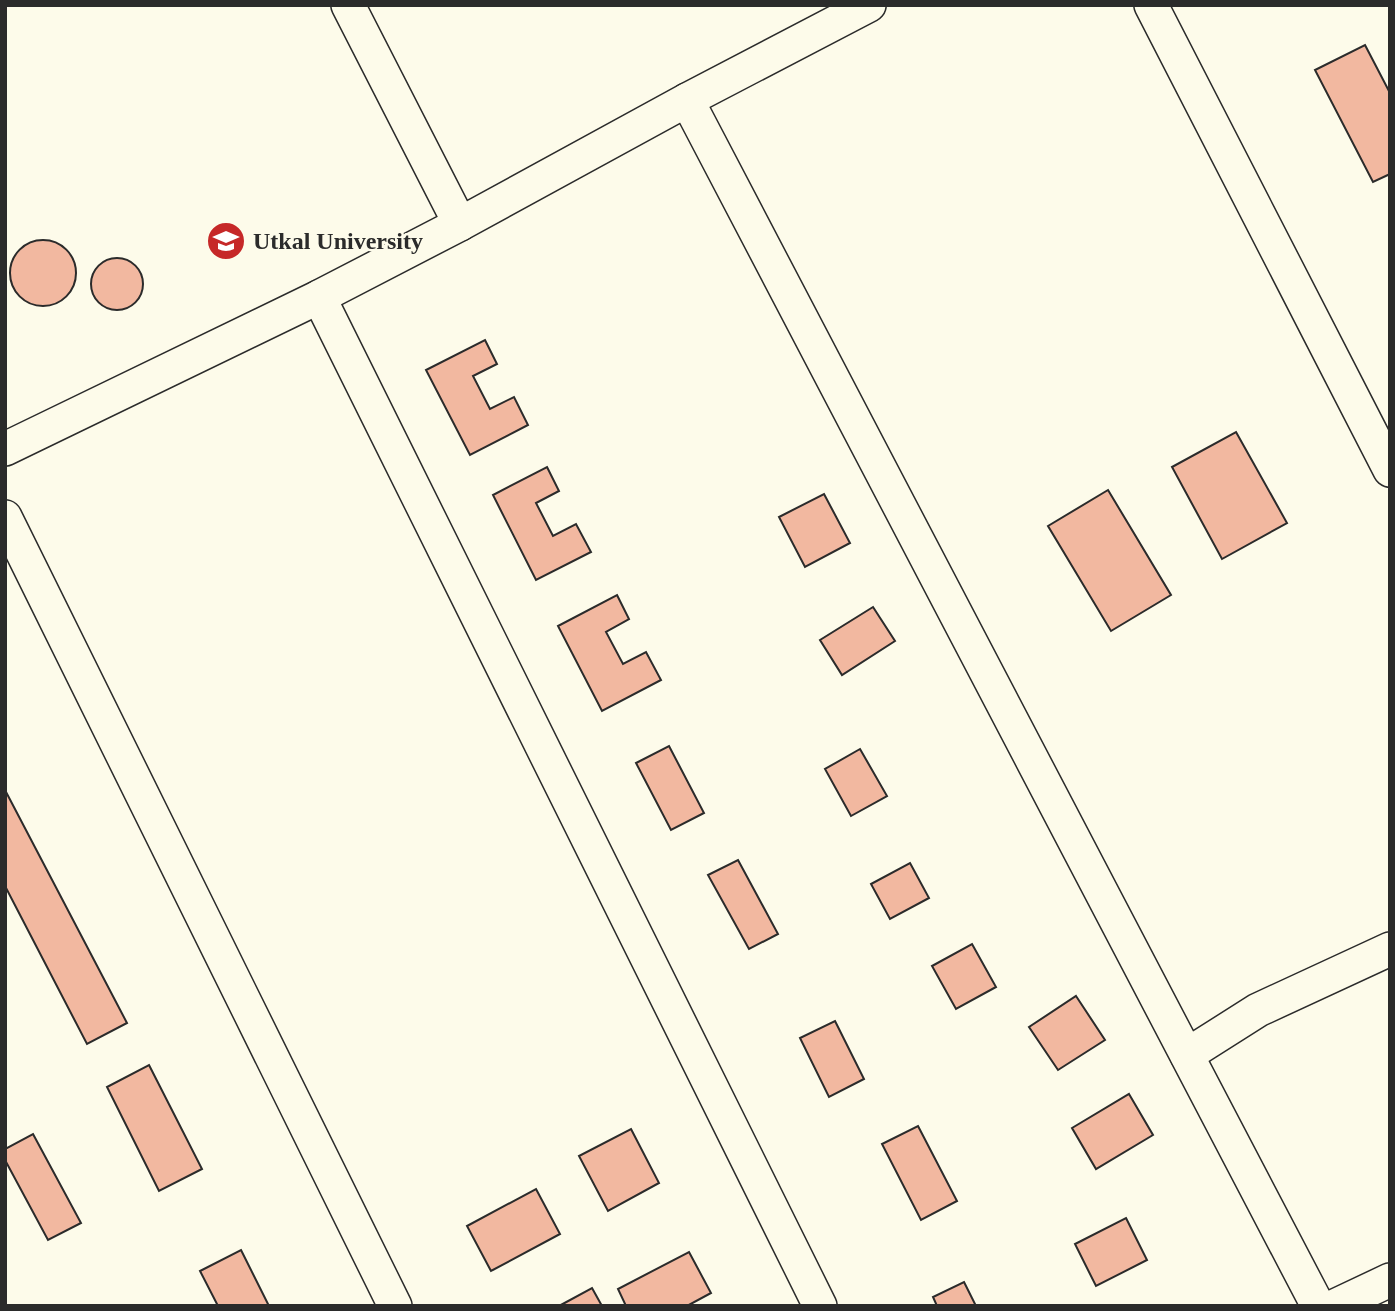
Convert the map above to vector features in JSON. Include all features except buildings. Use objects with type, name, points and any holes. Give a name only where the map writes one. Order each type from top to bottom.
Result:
[{"type":"lane","points":[[348,5],[460,224]]},
{"type":"lane","points":[[5,449],[319,297],[869,5]]},
{"type":"lane","points":[[1151,5],[1390,470]]},
{"type":"lane","points":[[687,100],[1318,1306]]},
{"type":"lane","points":[[319,297],[820,1306]]},
{"type":"lane","points":[[5,517],[396,1306]]},
{"type":"lane","points":[[1187,1055],[1258,1010],[1390,948]]},
{"type":"lane","points":[[1335,1306],[1390,1280]]},
{"type":"place","name":"Utkal University","points":[[226,241]]}]
